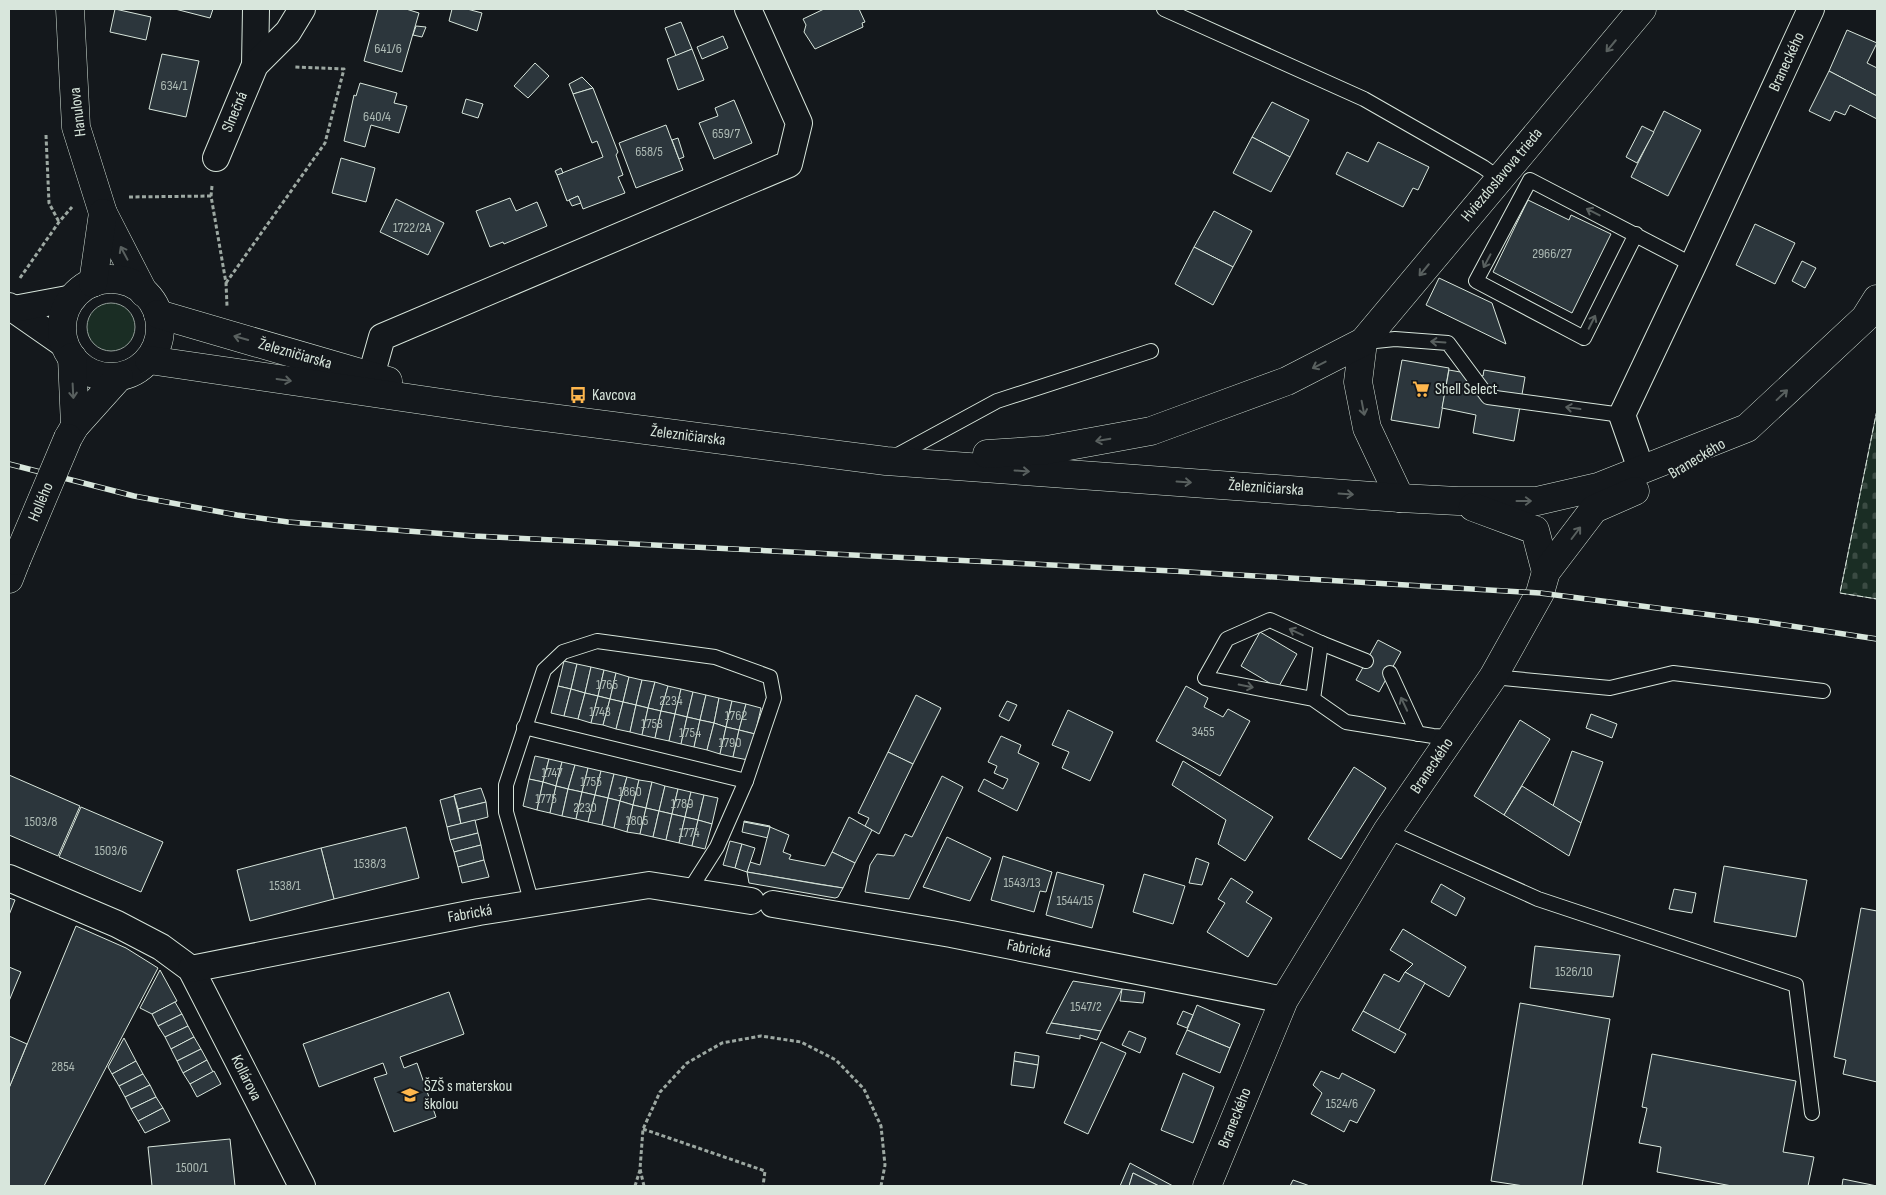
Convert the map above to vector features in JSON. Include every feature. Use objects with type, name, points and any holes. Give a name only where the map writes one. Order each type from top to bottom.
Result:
[{"type":"street","name":"Hanulova","points":[[70,9],[76,127],[101,205],[151,303]]},
{"type":"street","name":"Slnečná","points":[[216,158],[255,65],[256,9]]},
{"type":"street","name":"Slnečná","points":[[255,65],[288,32],[302,9]]},
{"type":"street","points":[[371,376],[382,336],[789,164],[799,123],[748,9]]},
{"type":"street","name":"Hviezdoslavova trieda","points":[[1363,342],[1642,9]]},
{"type":"street","name":"Braneckého","points":[[1641,469],[1622,415],[1812,9]]},
{"type":"street","name":"Hanulova","points":[[83,291],[101,205]]},
{"type":"street","points":[[13,299],[68,351],[81,367],[93,374],[106,377],[119,377],[138,369],[149,360],[159,338],[160,326],[151,303],[134,285],[117,280],[104,280],[83,291],[67,308],[63,320],[62,333],[68,351]]},
{"type":"street","points":[[13,299],[83,291]]},
{"type":"street","points":[[1641,469],[1746,428],[1865,318],[1877,299]]},
{"type":"street","name":"Železničiarska","points":[[151,303],[371,376],[490,410]]},
{"type":"street","points":[[1363,342],[1358,382],[1367,428],[1400,498]]},
{"type":"street","name":"Železničiarska","points":[[886,461],[1047,450],[1151,431],[1287,381],[1363,342]]},
{"type":"street","name":"Hollého","points":[[68,351],[72,432]]},
{"type":"street","name":"Železničiarska","points":[[149,360],[490,410],[886,461],[1458,501],[1537,500],[1598,487],[1641,469]]},
{"type":"street","name":"Hollého","points":[[12,570],[72,432],[119,377]]},
{"type":"street","name":"Braneckého","points":[[1207,1186],[1284,1000],[1387,831],[1492,677],[1540,593],[1546,572],[1594,509],[1690,466],[1746,428]]},
{"type":"street","points":[[1458,501],[1535,530],[1546,572]]},
{"type":"street","points":[[9,878],[118,924],[161,947],[190,969]]},
{"type":"street","name":"Fabrická","points":[[190,969],[479,912],[648,885],[951,934],[1284,1000]]},
{"type":"street","name":"Kollárova","points":[[190,969],[302,1186]]},
{"type":"lane","points":[[1164,9],[1364,99],[1500,178]]},
{"type":"lane","points":[[1636,234],[1584,338],[1476,281],[1530,180],[1636,234],[1693,265]]},
{"type":"lane","points":[[1363,342],[1395,339],[1448,343],[1488,397],[1622,415]]},
{"type":"lane","points":[[886,461],[997,402],[1152,351]]},
{"type":"lane","points":[[1366,661],[1270,620],[1227,639],[1205,678],[1312,699],[1346,722],[1418,734],[1451,737]]},
{"type":"lane","points":[[532,904],[506,812],[506,785],[544,670],[563,652],[598,641],[715,657],[770,677],[774,698],[746,780],[717,847],[689,891]]},
{"type":"lane","points":[[1312,699],[1321,643]]},
{"type":"lane","points":[[1390,673],[1418,734]]},
{"type":"lane","points":[[1492,677],[1610,688],[1673,674],[1822,691]]},
{"type":"lane","points":[[524,727],[746,780]]},
{"type":"lane","points":[[1387,831],[1538,899],[1796,985],[1812,1113]]},
{"type":"path","points":[[226,283],[325,143],[344,69],[255,65]]},
{"type":"path","points":[[216,158],[210,196],[226,283],[227,302]]},
{"type":"path","points":[[13,299],[70,207],[210,196]]},
{"type":"path","points":[[635,1186],[640,1169],[644,1129],[660,1092],[687,1063],[704,1053],[722,1044],[761,1036],[801,1042],[836,1060],[864,1089],[881,1126],[885,1165],[881,1186]]},
{"type":"path","points":[[644,1129],[765,1171],[763,1186]]},
{"type":"path","points":[[640,1169],[644,1186]]},
{"type":"green space","points":[[106,303],[116,303],[128,310],[135,322],[135,332],[128,344],[116,351],[106,351],[98,347],[91,340],[87,332],[87,322],[91,314],[98,307]]},
{"type":"green space","points":[[1877,410],[1877,599],[1840,593]]},
{"type":"building","points":[[115,9],[151,17],[146,40],[110,32]]},
{"type":"building","points":[[175,9],[213,9],[210,18]]},
{"type":"building","points":[[378,9],[406,9],[419,13],[402,72],[364,61]]},
{"type":"building","points":[[452,9],[467,9],[482,13],[477,31],[449,21]]},
{"type":"building","points":[[824,9],[859,9],[865,22],[862,23],[863,27],[815,49],[804,32],[806,25],[803,19]]},
{"type":"building","points":[[681,22],[692,49],[676,56],[665,28]]},
{"type":"building","points":[[416,26],[426,27],[422,37],[413,35]]},
{"type":"building","points":[[1847,30],[1877,43],[1867,63],[1877,68],[1877,96],[1829,71]]},
{"type":"building","points":[[723,36],[728,48],[702,59],[697,47]]},
{"type":"building","points":[[692,49],[704,80],[678,90],[667,59]]},
{"type":"building","points":[[162,54],[199,61],[186,117],[149,109]]},
{"type":"building","points":[[535,63],[549,76],[528,98],[514,86]]},
{"type":"building","points":[[1829,71],[1877,96],[1877,119],[1850,105],[1845,115],[1835,111],[1830,121],[1809,111]]},
{"type":"building","points":[[582,77],[593,88],[573,94],[569,84]]},
{"type":"building","points":[[360,83],[397,93],[394,103],[407,106],[399,133],[371,125],[365,147],[344,141],[354,95],[356,96]]},
{"type":"building","points":[[593,88],[618,152],[616,155],[623,175],[618,177],[625,193],[583,209],[578,196],[567,201],[557,175],[603,157],[597,141],[592,143],[573,94]]},
{"type":"building","points":[[466,99],[483,104],[478,118],[462,113]]},
{"type":"building","points":[[734,100],[752,143],[714,159],[699,123],[718,116],[715,108]]},
{"type":"building","points":[[1272,102],[1309,120],[1290,157],[1252,137]]},
{"type":"building","points":[[1664,111],[1701,130],[1668,196],[1631,177]]},
{"type":"building","points":[[666,125],[683,170],[636,188],[619,143]]},
{"type":"building","points":[[1642,126],[1654,132],[1637,163],[1626,157]]},
{"type":"building","points":[[1252,137],[1290,157],[1271,192],[1233,173]]},
{"type":"building","points":[[678,138],[684,157],[679,159],[672,140]]},
{"type":"building","points":[[1378,142],[1429,167],[1418,190],[1413,188],[1403,207],[1336,174],[1347,152],[1368,162]]},
{"type":"building","points":[[341,158],[375,168],[366,202],[332,193]]},
{"type":"building","points":[[561,168],[563,173],[557,175],[555,171]]},
{"type":"building","points":[[578,196],[581,203],[572,206],[569,200]]},
{"type":"building","points":[[510,198],[516,211],[537,202],[547,226],[504,244],[503,242],[490,247],[476,211]]},
{"type":"building","points":[[396,199],[444,223],[428,255],[380,232]]},
{"type":"building","points":[[1528,200],[1569,220],[1571,215],[1611,234],[1572,313],[1493,272]]},
{"type":"building","points":[[1214,211],[1252,231],[1233,267],[1194,247]]},
{"type":"building","points":[[1755,224],[1795,243],[1775,284],[1736,265]]},
{"type":"building","points":[[1194,247],[1233,267],[1213,305],[1175,284]]},
{"type":"building","points":[[1802,261],[1816,268],[1805,288],[1792,281]]},
{"type":"building","points":[[1439,278],[1492,303],[1506,344],[1426,305]]},
{"type":"building","name":"Shell Select","points":[[1402,360],[1449,368],[1439,428],[1391,420]]},
{"type":"building","points":[[1449,370],[1483,376],[1484,370],[1525,377],[1514,441],[1473,433],[1476,415],[1442,408]]},
{"type":"building","points":[[1260,632],[1297,654],[1278,688],[1241,666]]},
{"type":"building","points":[[1378,640],[1401,652],[1379,692],[1356,680]]},
{"type":"building","points":[[564,661],[577,664],[571,689],[558,686]]},
{"type":"building","points":[[577,664],[591,667],[585,693],[571,689]]},
{"type":"building","points":[[591,667],[604,670],[598,696],[585,693]]},
{"type":"building","points":[[604,670],[616,673],[610,699],[598,696]]},
{"type":"building","points":[[616,673],[629,677],[623,702],[610,699]]},
{"type":"building","points":[[629,677],[642,680],[636,705],[623,702]]},
{"type":"building","points":[[642,680],[655,682],[648,708],[636,705]]},
{"type":"building","points":[[655,682],[668,686],[661,711],[648,708]]},
{"type":"building","points":[[558,686],[571,689],[564,716],[551,713]]},
{"type":"building","points":[[668,686],[681,689],[675,714],[661,711]]},
{"type":"building","points":[[1186,686],[1208,698],[1204,707],[1223,717],[1228,709],[1250,721],[1220,776],[1156,741]]},
{"type":"building","points":[[571,689],[585,693],[578,719],[564,716]]},
{"type":"building","points":[[681,689],[693,692],[687,717],[675,714]]},
{"type":"building","points":[[693,692],[706,695],[700,720],[687,717]]},
{"type":"building","points":[[585,693],[598,696],[591,723],[578,719]]},
{"type":"building","points":[[706,695],[719,698],[714,723],[700,720]]},
{"type":"building","points":[[916,695],[941,708],[913,764],[888,752]]},
{"type":"building","points":[[598,696],[610,699],[603,725],[591,723]]},
{"type":"building","points":[[719,698],[732,701],[726,727],[714,723]]},
{"type":"building","points":[[610,699],[623,702],[616,729],[603,725]]},
{"type":"building","points":[[732,701],[746,704],[739,730],[726,727]]},
{"type":"building","points":[[1007,701],[1017,705],[1009,721],[999,716]]},
{"type":"building","points":[[623,702],[636,705],[630,732],[616,729]]},
{"type":"building","points":[[746,704],[761,708],[755,734],[739,730]]},
{"type":"building","points":[[636,705],[648,708],[642,735],[630,732]]},
{"type":"building","points":[[648,708],[661,711],[655,738],[642,735]]},
{"type":"building","points":[[1068,710],[1113,732],[1090,781],[1062,768],[1069,752],[1052,745]]},
{"type":"building","points":[[661,711],[675,714],[669,741],[655,738]]},
{"type":"building","points":[[675,714],[687,717],[681,744],[669,741]]},
{"type":"building","points":[[1591,714],[1617,724],[1612,738],[1586,728]]},
{"type":"building","points":[[687,717],[700,720],[694,747],[681,744]]},
{"type":"building","points":[[700,720],[714,723],[707,750],[694,747]]},
{"type":"building","points":[[1520,720],[1550,739],[1504,815],[1474,796]]},
{"type":"building","points":[[714,723],[726,727],[720,754],[707,750]]},
{"type":"building","points":[[726,727],[739,730],[733,757],[720,754]]},
{"type":"building","points":[[739,730],[755,734],[748,760],[733,757]]},
{"type":"building","points":[[1001,736],[1021,745],[1018,753],[1039,763],[1017,811],[978,791],[984,779],[1003,789],[1008,779],[994,773],[997,766],[988,762]]},
{"type":"building","points":[[1572,751],[1603,762],[1581,823],[1553,806]]},
{"type":"building","points":[[888,752],[913,764],[879,834],[865,826],[869,818],[858,813]]},
{"type":"building","points":[[535,756],[549,759],[543,782],[529,779]]},
{"type":"building","points":[[549,759],[562,762],[556,786],[543,782]]},
{"type":"building","points":[[1183,761],[1273,817],[1245,861],[1218,844],[1226,820],[1172,785]]},
{"type":"building","points":[[562,762],[575,765],[568,789],[556,786]]},
{"type":"building","points":[[575,765],[588,768],[582,792],[568,789]]},
{"type":"building","points":[[1354,767],[1386,788],[1341,859],[1308,839]]},
{"type":"building","points":[[588,768],[601,771],[595,795],[582,792]]},
{"type":"building","points":[[601,771],[614,774],[608,798],[595,795]]},
{"type":"building","points":[[614,774],[627,777],[620,801],[608,798]]},
{"type":"building","points":[[9,775],[80,806],[58,856],[9,835]]},
{"type":"building","points":[[942,776],[963,787],[909,899],[865,892],[870,865],[877,854],[894,856],[905,834],[912,837]]},
{"type":"building","points":[[627,777],[639,780],[633,805],[620,801]]},
{"type":"building","points":[[529,779],[543,782],[537,810],[523,806]]},
{"type":"building","points":[[639,780],[652,782],[646,808],[633,805]]},
{"type":"building","points":[[543,782],[556,786],[550,813],[537,810]]},
{"type":"building","points":[[652,782],[665,786],[659,811],[646,808]]},
{"type":"building","points":[[556,786],[568,789],[562,816],[550,813]]},
{"type":"building","points":[[665,786],[678,789],[672,814],[659,811]]},
{"type":"building","points":[[1522,786],[1581,823],[1569,856],[1504,815]]},
{"type":"building","points":[[481,788],[486,802],[458,809],[454,795]]},
{"type":"building","points":[[568,789],[582,792],[576,819],[562,816]]},
{"type":"building","points":[[678,789],[691,792],[685,817],[672,814]]},
{"type":"building","points":[[582,792],[595,795],[588,822],[576,819]]},
{"type":"building","points":[[691,792],[704,795],[698,820],[685,817]]},
{"type":"building","points":[[595,795],[608,798],[602,825],[588,822]]},
{"type":"building","points":[[704,795],[718,798],[712,824],[698,820]]},
{"type":"building","points":[[454,796],[461,824],[447,827],[440,800]]},
{"type":"building","points":[[608,798],[620,801],[614,828],[602,825]]},
{"type":"building","points":[[620,801],[633,805],[627,832],[614,828]]},
{"type":"building","points":[[486,802],[488,817],[461,824],[458,809]]},
{"type":"building","points":[[633,805],[646,808],[640,834],[627,832]]},
{"type":"building","points":[[81,807],[163,842],[141,892],[59,857]]},
{"type":"building","points":[[646,808],[659,811],[653,837],[640,834]]},
{"type":"building","points":[[659,811],[672,814],[666,840],[653,837]]},
{"type":"building","points":[[672,814],[685,817],[679,843],[666,840]]},
{"type":"building","points":[[685,817],[698,820],[692,846],[679,843]]},
{"type":"building","points":[[849,817],[872,830],[855,863],[832,852]]},
{"type":"building","points":[[475,820],[478,833],[450,840],[447,827]]},
{"type":"building","points":[[698,820],[712,824],[705,849],[692,846]]},
{"type":"building","points":[[744,822],[770,826],[770,827]]},
{"type":"building","points":[[744,822],[770,827],[768,838],[742,832]]},
{"type":"building","points":[[406,827],[419,878],[334,899],[321,848]]},
{"type":"building","points":[[770,827],[789,835],[783,852],[791,855],[789,859],[825,866],[832,852],[855,863],[843,888],[747,872],[750,862],[760,865]]},
{"type":"building","points":[[478,833],[481,845],[454,852],[450,840]]},
{"type":"building","points":[[947,837],[991,858],[970,901],[923,887]]},
{"type":"building","points":[[730,841],[742,844],[735,868],[723,865]]},
{"type":"building","points":[[742,844],[755,848],[747,872],[735,868]]},
{"type":"building","points":[[481,845],[484,860],[458,867],[454,852]]},
{"type":"building","points":[[321,848],[334,899],[250,921],[237,870]]},
{"type":"building","points":[[1003,856],[1052,872],[1046,892],[1040,891],[1034,912],[991,900]]},
{"type":"building","points":[[1196,858],[1209,863],[1202,885],[1189,883]]},
{"type":"building","points":[[484,860],[489,877],[462,883],[458,867]]},
{"type":"building","points":[[1724,866],[1807,880],[1796,937],[1714,922]]},
{"type":"building","points":[[747,872],[843,888],[838,897],[835,898],[749,883]]},
{"type":"building","points":[[1057,872],[1104,885],[1092,928],[1046,915]]},
{"type":"building","points":[[1144,874],[1185,886],[1173,924],[1133,912]]},
{"type":"building","points":[[1231,878],[1253,892],[1246,902],[1272,918],[1248,957],[1207,932],[1225,903],[1218,899]]},
{"type":"building","points":[[1441,884],[1465,898],[1456,916],[1431,902]]},
{"type":"building","points":[[1674,889],[1696,893],[1692,913],[1669,909]]},
{"type":"building","points":[[9,898],[15,900],[9,915]]},
{"type":"building","points":[[1861,908],[1877,911],[1877,1082],[1843,1074],[1846,1060],[1834,1057]]},
{"type":"building","points":[[76,926],[126,948],[158,968],[44,1186],[9,1186],[9,1088]]},
{"type":"building","points":[[1403,929],[1466,967],[1449,997],[1405,972],[1413,964],[1390,950]]},
{"type":"building","points":[[1535,946],[1620,955],[1613,997],[1530,988]]},
{"type":"building","points":[[9,967],[21,972],[9,1001]]},
{"type":"building","points":[[160,970],[177,1001],[152,1014],[140,1008]]},
{"type":"building","points":[[1405,972],[1425,983],[1398,1031],[1363,1011],[1384,974],[1399,982]]},
{"type":"building","points":[[1073,981],[1122,989],[1101,1031],[1051,1023]]},
{"type":"building","points":[[1122,989],[1145,992],[1143,1003],[1120,1001]]},
{"type":"building","points":[[449,992],[464,1034],[400,1057],[404,1068],[417,1063],[436,1117],[394,1132],[374,1078],[387,1074],[383,1063],[319,1087],[303,1044]]},
{"type":"building","points":[[175,1002],[182,1014],[158,1026],[152,1014]]},
{"type":"building","points":[[1520,1003],[1610,1019],[1582,1186],[1524,1186],[1491,1181]]},
{"type":"building","points":[[1197,1005],[1240,1024],[1230,1048],[1187,1030]]},
{"type":"building","points":[[1183,1011],[1193,1015],[1187,1028],[1177,1024]]},
{"type":"building","points":[[1363,1011],[1406,1034],[1395,1053],[1352,1030]]},
{"type":"building","points":[[182,1014],[188,1026],[165,1037],[158,1026]]},
{"type":"building","points":[[1051,1023],[1101,1031],[1097,1040],[1080,1035],[1080,1039],[1046,1033]]},
{"type":"building","points":[[188,1026],[194,1037],[171,1049],[165,1037]]},
{"type":"building","points":[[1187,1030],[1230,1048],[1220,1073],[1176,1054]]},
{"type":"building","points":[[1129,1031],[1146,1038],[1140,1053],[1122,1045]]},
{"type":"building","points":[[9,1036],[27,1044],[9,1088]]},
{"type":"building","points":[[194,1037],[201,1049],[177,1061],[171,1049]]},
{"type":"building","points":[[124,1038],[136,1061],[112,1074],[108,1067]]},
{"type":"building","points":[[1101,1042],[1126,1053],[1088,1134],[1064,1123]]},
{"type":"building","points":[[201,1049],[207,1060],[183,1073],[177,1061]]},
{"type":"building","points":[[1015,1052],[1039,1056],[1038,1065],[1014,1061]]},
{"type":"building","points":[[1652,1054],[1796,1081],[1783,1152],[1814,1157],[1808,1186],[1732,1186],[1657,1172],[1661,1147],[1639,1143],[1647,1108],[1642,1107]]},
{"type":"building","points":[[207,1060],[213,1072],[190,1084],[183,1073]]},
{"type":"building","points":[[136,1061],[143,1074],[119,1086],[112,1074]]},
{"type":"building","points":[[1014,1061],[1038,1065],[1034,1088],[1011,1085]]},
{"type":"building","points":[[214,1071],[221,1084],[197,1097],[190,1084]]},
{"type":"building","points":[[1321,1071],[1339,1079],[1342,1073],[1375,1090],[1357,1123],[1350,1120],[1344,1132],[1311,1114],[1322,1093],[1313,1085]]},
{"type":"building","points":[[1183,1073],[1214,1087],[1193,1143],[1161,1130]]},
{"type":"building","points":[[143,1074],[150,1085],[125,1097],[119,1086]]},
{"type":"building","points":[[150,1085],[156,1097],[131,1109],[125,1097]]},
{"type":"building","points":[[156,1097],[163,1108],[138,1121],[131,1109]]},
{"type":"building","points":[[163,1108],[170,1121],[145,1133],[138,1121]]},
{"type":"building","points":[[230,1139],[235,1186],[152,1186],[148,1147]]},
{"type":"building","points":[[1130,1163],[1173,1186],[1159,1186],[1133,1173],[1129,1186],[1120,1186]]},
{"type":"building","points":[[1133,1173],[1159,1186],[1129,1186]]},
{"type":"building","points":[[1843,1179],[1877,1186],[1842,1186]]},
{"type":"building","points":[[1293,1180],[1310,1186],[1290,1186]]},
{"type":"railway","points":[[9,464],[134,496],[237,515],[288,522],[474,536],[1173,571],[1540,593],[1758,621],[1877,639]]},
{"type":"fence","points":[[1877,410],[1840,593],[1877,599]]},
{"type":"place","name":"Shell Select","points":[[1421,389]]},
{"type":"place","name":"Kavcova","points":[[578,395]]},
{"type":"place","name":"ŠZŠ s materskou školou","points":[[410,1095]]}]
